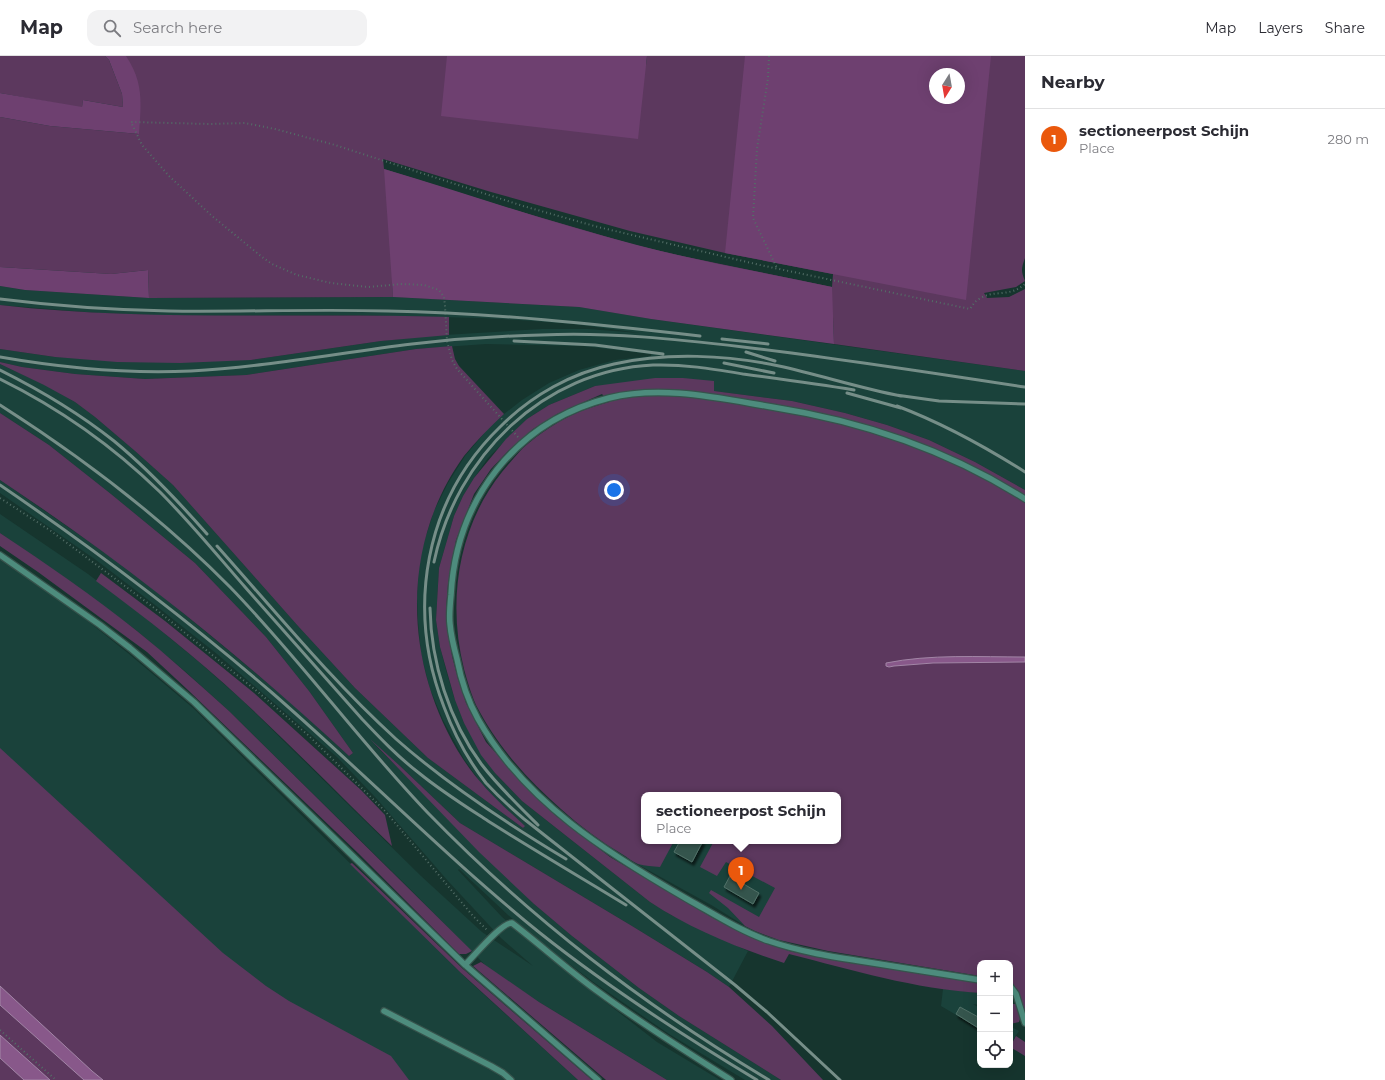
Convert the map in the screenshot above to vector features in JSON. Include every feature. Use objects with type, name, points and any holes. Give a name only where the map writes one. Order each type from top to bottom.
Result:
[{"type":"lane","points":[[977,980],[830,956],[771,942],[744,931],[672,891],[610,853],[548,805],[527,785],[507,762],[477,718],[460,674],[450,624],[452,577],[456,553],[464,528],[484,487],[496,470],[523,442],[536,431],[554,420],[606,399],[632,394],[661,392],[682,394],[804,412],[888,434],[952,460],[996,481],[1025,499]]},
{"type":"lane","points":[[0,555],[100,625],[130,648],[194,702],[465,965],[598,1080]]},
{"type":"lane","points":[[465,965],[493,936],[508,923],[512,923],[601,994],[670,1042],[731,1080]]},
{"type":"lane","points":[[1013,990],[1016,994],[1025,1023]]},
{"type":"lane","points":[[384,1010],[491,1066],[503,1073],[510,1080]]},
{"type":"path","points":[[769,56],[768,78],[757,149],[753,218],[778,269]]},
{"type":"path","points":[[523,442],[457,369],[452,360],[447,341],[444,297],[439,290],[424,285],[402,284],[368,287],[331,283],[297,275],[272,264],[212,216],[169,176],[142,145],[131,122],[210,124],[245,123],[275,129],[334,145],[530,208],[684,248],[970,309],[977,300],[983,296],[989,294],[1009,293],[1018,290],[1025,284]]},
{"type":"path","points":[[0,498],[50,531],[153,608],[258,692],[308,735],[386,812],[473,916],[493,936]]},
{"type":"path","points":[[0,1030],[56,1080]]},
{"type":"shaded area","points":[[0,56],[105,56],[109,60],[122,94],[123,107],[83,100],[82,108],[0,93]]},
{"type":"shaded area","points":[[105,56],[126,56],[136,75],[139,84],[141,103],[139,134],[50,126],[0,117],[0,93],[82,107],[83,100],[123,107],[122,94],[109,60]]},
{"type":"shaded area","points":[[113,56],[646,56],[646,65],[647,56],[1025,56],[1025,258],[1022,270],[1025,281],[1016,287],[984,293],[987,298],[1009,297],[1025,289],[1025,371],[834,344],[833,317],[392,276],[393,297],[149,298],[148,270],[111,274],[0,267],[0,117],[50,126],[139,134]],"holes":[[[383,159],[491,192],[630,231],[725,253],[833,274],[832,287],[635,245],[508,208],[384,169]]]},
{"type":"shaded area","points":[[447,56],[647,56],[638,139],[441,116]]},
{"type":"shaded area","points":[[745,56],[991,56],[966,300],[725,253]]},
{"type":"shaded area","points":[[384,169],[541,218],[637,245],[710,262],[832,287],[834,344],[651,319],[579,307],[393,297]]},
{"type":"shaded area","points":[[0,267],[111,274],[148,270],[149,298],[25,290],[0,286]]},
{"type":"shaded area","points":[[0,286],[25,290],[149,298],[393,297],[579,307],[651,319],[1025,371],[1025,490],[975,462],[929,440],[887,425],[845,413],[792,401],[714,391],[714,382],[595,386],[549,405],[527,419],[488,458],[463,496],[454,516],[439,568],[436,620],[440,647],[446,670],[464,723],[495,773],[522,801],[650,902],[671,915],[748,951],[729,987],[632,926],[460,823],[399,765],[374,744],[534,904],[572,936],[639,988],[679,1016],[781,1080],[745,1080],[669,1034],[596,984],[549,949],[508,915],[459,869],[458,870],[502,917],[563,969],[657,1042],[720,1080],[667,1080],[539,1002],[487,967],[229,711],[187,673],[136,630],[77,586],[0,533],[0,514],[88,574],[147,619],[242,700],[421,876],[482,932],[533,966],[501,938],[448,881],[376,798],[337,757],[217,654],[155,605],[96,560],[0,493],[0,480],[101,550],[161,595],[223,646],[290,702],[349,756],[353,753],[309,691],[266,637],[195,563],[49,445],[0,413],[0,364],[45,385],[75,402],[135,451],[173,485],[355,688],[428,758],[523,828],[524,826],[495,799],[481,783],[464,759],[443,720],[430,689],[421,654],[418,621],[417,597],[419,564],[423,545],[434,511],[448,483],[465,456],[487,430],[504,414],[522,400],[549,383],[579,370],[615,360],[651,356],[651,354],[583,346],[486,344],[416,349],[246,375],[145,379],[75,374],[22,367],[0,362],[0,349],[55,357],[251,360],[381,341],[428,336],[542,329],[588,329],[640,333],[574,324],[481,318],[352,315],[178,316],[98,313],[0,305]]},
{"type":"shaded area","points":[[0,305],[56,310],[168,315],[449,317],[449,335],[381,341],[251,360],[180,363],[117,362],[55,357],[0,349]]},
{"type":"shaded area","points":[[452,346],[455,359],[459,366],[504,414],[483,434],[464,456],[443,491],[428,528],[420,567],[417,607],[420,646],[429,686],[443,723],[463,759],[484,786],[525,826],[523,828],[428,758],[355,688],[173,485],[135,451],[75,402],[0,364],[0,362],[22,367],[75,374],[145,379],[246,375],[416,349]]},
{"type":"shaded area","points":[[655,378],[683,378],[714,381],[714,391],[792,401],[845,413],[887,425],[929,440],[975,462],[1025,490],[1025,1016],[1017,989],[1013,986],[1013,960],[977,960],[977,976],[828,951],[779,940],[755,931],[745,926],[728,908],[709,893],[711,890],[759,917],[775,888],[726,862],[717,876],[700,867],[712,844],[841,844],[841,792],[641,792],[641,844],[672,844],[660,867],[643,865],[634,862],[606,844],[568,815],[536,786],[503,748],[494,735],[472,696],[464,669],[459,643],[457,591],[460,566],[466,541],[475,516],[487,493],[520,451],[542,433],[564,419],[586,409],[609,402],[602,394],[557,414],[533,429],[508,451],[491,469],[474,494],[456,540],[448,584],[446,610],[452,656],[466,703],[486,742],[529,790],[555,815],[610,857],[713,918],[748,936],[789,951],[827,959],[977,983],[977,993],[956,991],[908,983],[789,954],[784,963],[715,937],[682,921],[650,902],[522,801],[495,773],[481,755],[464,723],[455,700],[440,647],[436,620],[439,568],[454,516],[463,496],[474,478],[506,439],[527,419],[549,405],[595,386]]},
{"type":"shaded area","points":[[0,413],[49,445],[195,563],[266,637],[309,691],[353,753],[349,756],[280,694],[184,614],[81,536],[0,480]]},
{"type":"shaded area","points":[[0,533],[104,605],[149,640],[229,711],[472,951],[466,954],[459,954],[359,854],[147,652],[0,546]]},
{"type":"shaded area","points":[[0,560],[79,614],[193,708],[467,979],[578,1080],[318,1080],[0,757]]},
{"type":"shaded area","points":[[101,573],[165,621],[254,693],[361,790],[385,815],[392,846],[225,684],[170,638],[96,581]]},
{"type":"shaded area","points":[[1025,657],[1025,662],[933,663],[886,666],[886,663],[920,658]]},
{"type":"shaded area","points":[[370,739],[460,823],[632,926],[729,987],[772,1026],[823,1080],[781,1080],[679,1016],[639,988],[572,936],[534,904],[479,852]]},
{"type":"shaded area","points":[[0,748],[223,953],[266,986],[289,1001],[391,1056],[409,1080],[0,1080]]},
{"type":"shaded area","points":[[641,841],[641,844],[744,844],[781,889],[779,940],[745,926],[713,906],[637,864],[602,842]]},
{"type":"shaded area","points":[[352,863],[463,969],[592,1080],[578,1080],[461,973],[350,864]]},
{"type":"shaded area","points":[[481,962],[539,1002],[667,1080],[606,1080],[473,966]]},
{"type":"shaded area","points":[[0,986],[103,1080],[84,1080],[0,1005]]},
{"type":"shaded area","points":[[943,989],[977,993],[977,1005],[973,1004],[977,1006],[977,1027],[941,1006]]},
{"type":"shaded area","points":[[1013,1004],[1016,1004],[1020,1019],[1019,1022],[1013,1023]]},
{"type":"shaded area","points":[[1013,1028],[1019,1031],[1013,1040]]},
{"type":"shaded area","points":[[0,1035],[50,1080],[24,1080],[0,1058]]},
{"type":"shaded area","points":[[1016,1036],[1025,1042],[1025,1056],[1013,1049],[1013,1042]]},
{"type":"building","points":[[678,844],[701,844],[692,862],[674,852]]},
{"type":"building","points":[[730,876],[759,893],[753,904],[724,887]]},
{"type":"building","points":[[960,1007],[977,1016],[977,1027],[956,1014]]},
{"type":"railway","points":[[0,299],[42,304],[148,310],[361,310],[466,314],[583,323],[700,336]]},
{"type":"railway","points":[[0,357],[71,367],[119,371],[167,372],[219,369],[274,363],[412,344],[476,338],[592,334],[668,339],[743,347],[1025,387]]},
{"type":"railway","points":[[722,339],[768,344]]},
{"type":"railway","points":[[514,341],[595,345],[663,354]]},
{"type":"railway","points":[[746,352],[775,361]]},
{"type":"railway","points":[[840,1080],[767,1012],[735,985],[524,819],[486,783],[462,746],[444,707],[432,670],[426,632],[425,595],[429,558],[439,522],[454,487],[475,455],[501,426],[526,404],[568,379],[598,368],[634,360],[676,356],[718,357],[779,366],[901,396]]},
{"type":"railway","points":[[724,363],[774,373]]},
{"type":"railway","points":[[434,562],[445,524],[462,488],[484,455],[510,426],[541,402],[575,383],[613,371],[653,365],[665,365],[710,369],[854,390]]},
{"type":"railway","points":[[0,370],[59,402],[114,441],[139,463],[185,509],[207,534]]},
{"type":"railway","points":[[0,379],[64,415],[104,444],[142,475],[193,527],[362,719],[411,767],[444,792],[488,821],[626,905]]},
{"type":"railway","points":[[847,393],[901,408]]},
{"type":"railway","points":[[896,395],[939,401],[1025,404]]},
{"type":"railway","points":[[0,405],[91,467],[177,536],[204,561],[256,614],[403,786],[467,852],[507,889],[590,958],[632,990],[722,1051],[769,1080]]},
{"type":"railway","points":[[897,406],[962,436],[1025,472]]},
{"type":"railway","points":[[0,485],[138,584],[238,664],[304,721],[437,844],[540,933],[619,992],[701,1046],[757,1080]]},
{"type":"railway","points":[[217,546],[326,669],[396,739],[436,772],[478,803],[521,832],[566,859]]},
{"type":"railway","points":[[430,608],[431,628],[438,670],[451,710],[460,730],[482,765],[509,796],[538,825]]},
{"type":"place","name":"sectioneerpost Schijn","points":[[741,890]]}]
